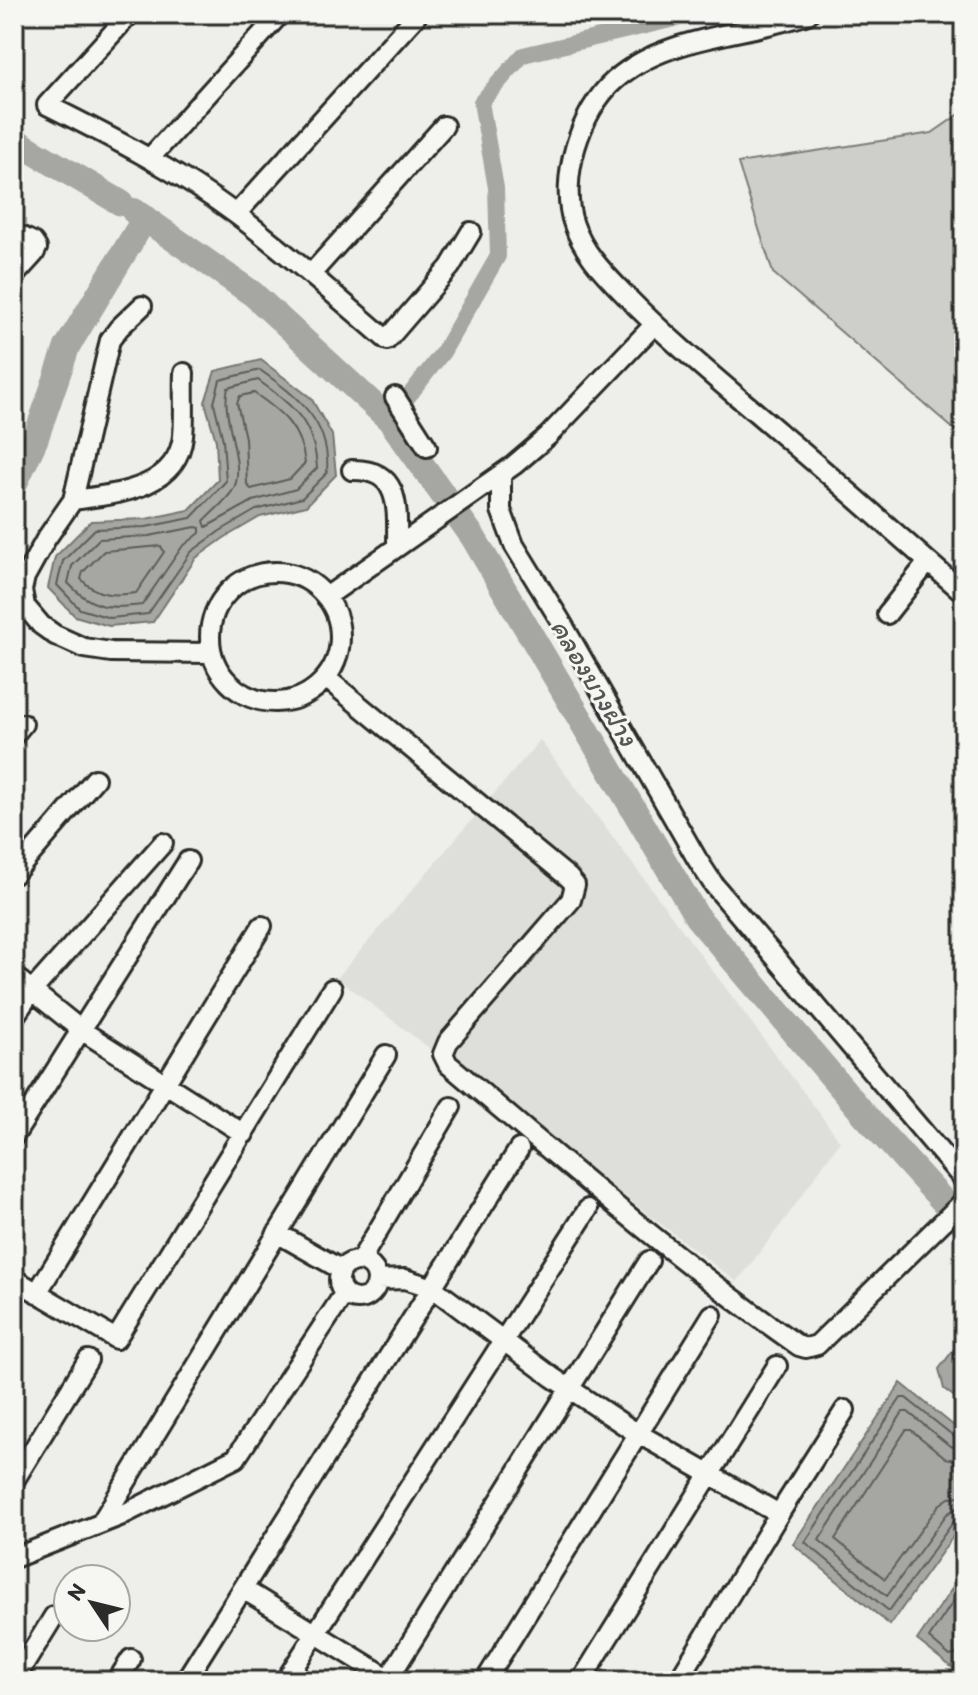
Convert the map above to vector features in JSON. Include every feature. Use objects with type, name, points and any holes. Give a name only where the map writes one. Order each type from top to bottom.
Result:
[{"type":"street","points":[[130,14],[47,105],[150,158],[236,214],[387,340],[450,267],[471,232]]},
{"type":"street","points":[[150,158],[280,14]]},
{"type":"street","points":[[236,214],[418,14]]},
{"type":"street","points":[[808,14],[671,49],[640,62],[614,81],[591,108],[578,139],[571,170],[569,200],[573,225],[592,260],[654,325],[964,593]]},
{"type":"street","points":[[311,274],[444,126]]},
{"type":"street","points":[[14,233],[33,242],[37,248],[14,276]]},
{"type":"street","points":[[142,306],[119,328],[107,349],[73,500],[25,577],[22,590],[25,606],[55,635],[84,648],[111,652],[212,653]]},
{"type":"street","points":[[326,597],[501,475],[548,436],[654,325]]},
{"type":"street","points":[[73,500],[131,491],[160,475],[173,463],[183,438],[184,373]]},
{"type":"street","points":[[395,397],[427,447]]},
{"type":"street","points":[[352,470],[378,473],[393,491],[397,504],[397,547]]},
{"type":"street","points":[[501,475],[501,510],[514,545],[714,885],[964,1180]]},
{"type":"street","points":[[887,614],[928,562]]},
{"type":"street","points":[[275,572],[294,575],[312,583],[326,597],[337,616],[340,638],[336,659],[326,678],[310,692],[291,700],[271,702],[251,698],[233,688],[220,672],[212,653],[210,634],[214,614],[231,591],[256,575],[275,572]]},
{"type":"street","points":[[326,678],[575,885],[571,900],[448,1042],[443,1054],[448,1064],[736,1302],[806,1348],[817,1345],[960,1205]]},
{"type":"street","points":[[14,874],[95,779]]},
{"type":"street","points":[[14,1017],[32,991],[163,843]]},
{"type":"street","points":[[14,1136],[188,861]]},
{"type":"street","points":[[37,1293],[262,926]]},
{"type":"street","points":[[14,976],[81,1030],[244,1134]]},
{"type":"street","points":[[14,1279],[116,1339],[332,989]]},
{"type":"street","points":[[101,1523],[386,1055]]},
{"type":"street","points":[[360,1261],[451,1107]]},
{"type":"street","points":[[188,1676],[519,1149]]},
{"type":"street","points":[[285,1681],[588,1209]]},
{"type":"street","points":[[277,1233],[342,1270]]},
{"type":"street","points":[[360,1261],[374,1270],[377,1287],[368,1297],[355,1300],[344,1294],[339,1282],[342,1270],[350,1263],[360,1261]]},
{"type":"street","points":[[243,1589],[390,1680],[649,1261]]},
{"type":"street","points":[[378,1280],[405,1279],[433,1288],[638,1434],[779,1514]]},
{"type":"street","points":[[14,1558],[101,1523],[236,1458],[344,1294]]},
{"type":"street","points":[[485,1681],[712,1315]]},
{"type":"street","points":[[14,1481],[88,1360]]},
{"type":"street","points":[[581,1681],[777,1366]]},
{"type":"street","points":[[678,1681],[845,1410]]},
{"type":"street","points":[[14,1681],[52,1619]]},
{"type":"street","points":[[117,1681],[131,1659]]},
{"type":"shaded area","points":[[964,111],[964,438],[773,273],[738,163],[932,133]]},
{"type":"shaded area","points":[[540,740],[840,1141],[737,1282],[337,978]]},
{"type":"water","points":[[261,360],[311,398],[332,435],[336,475],[306,506],[260,517],[196,558],[153,622],[109,626],[75,616],[48,588],[55,557],[91,521],[146,519],[189,510],[218,480],[216,441],[205,402],[215,371]]},
{"type":"water","points":[[964,1336],[964,1404],[944,1389],[939,1369]]},
{"type":"water","points":[[901,1383],[964,1434],[964,1521],[890,1625],[793,1544]]},
{"type":"water","points":[[964,1571],[964,1655],[954,1669],[917,1640]]},
{"type":"waterway","points":[[390,420],[443,352],[498,256],[496,188],[481,102],[523,55],[696,14]]},
{"type":"waterway","name":"คลองบางฝาง","points":[[14,140],[121,203]]},
{"type":"waterway","name":"คลองบางฝาง","points":[[134,211],[253,294],[390,420],[473,537],[697,917],[863,1113],[964,1224]]},
{"type":"waterway","points":[[14,485],[35,440],[67,347],[145,218]]}]
